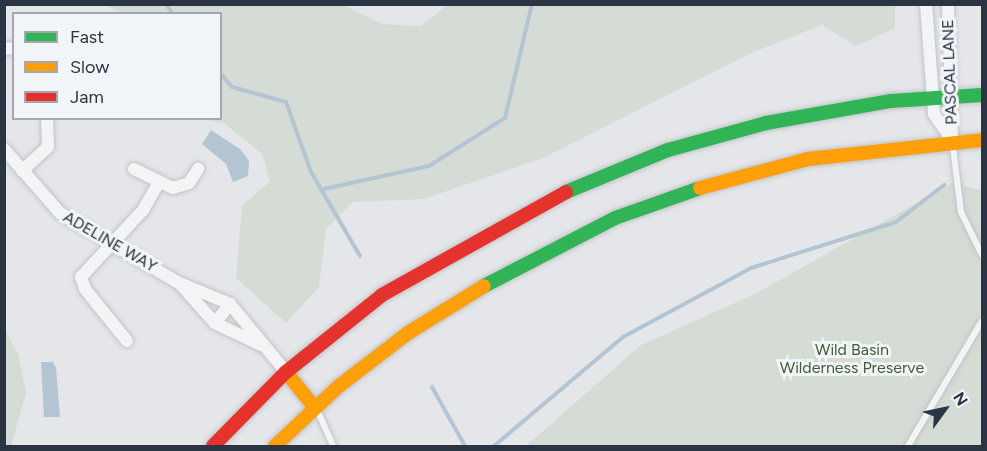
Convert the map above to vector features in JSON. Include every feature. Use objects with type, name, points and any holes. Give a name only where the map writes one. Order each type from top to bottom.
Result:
[{"type":"highway","points":[[213,447],[286,372],[382,295],[454,248],[596,178],[766,123],[932,97],[982,95]]},
{"type":"highway","points":[[275,447],[315,408],[380,353],[443,310],[615,218],[782,165],[952,140],[982,140]]},
{"type":"highway","points":[[286,372],[315,408]]},
{"type":"street","name":"PASCAL LANE","points":[[926,4],[932,97],[936,119],[952,140]]},
{"type":"street","name":"PASCAL LANE","points":[[950,4],[952,140]]},
{"type":"street","points":[[22,171],[48,147],[47,120]]},
{"type":"street","name":"ADELINE WAY","points":[[4,149],[56,211],[177,282],[230,304],[286,372]]},
{"type":"street","points":[[134,169],[159,182],[182,186],[198,169]]},
{"type":"street","points":[[127,341],[81,280],[142,210],[159,182]]},
{"type":"street","name":"ADELINE WAY","points":[[177,282],[215,323],[264,347]]},
{"type":"street","points":[[215,323],[230,304]]},
{"type":"lane","points":[[952,140],[962,212],[982,255]]},
{"type":"lane","points":[[908,447],[982,321]]},
{"type":"lane","points":[[315,408],[333,447]]},
{"type":"green space","points":[[449,4],[895,5],[895,28],[856,46],[822,25],[749,54],[543,158],[424,199],[353,202],[326,229],[319,287],[286,323],[236,278],[242,206],[270,181],[262,154],[224,123],[206,120],[222,120],[222,12],[118,12],[107,5],[343,5],[382,24],[421,26]]},
{"type":"green space","name":"Wild Basin Wilderness Preserve","points":[[952,183],[982,190],[982,446],[526,446],[641,345],[755,294]]},
{"type":"green space","points":[[4,328],[18,353],[26,393],[11,446],[5,446]]},
{"type":"water","points":[[211,130],[240,149],[249,161],[248,176],[233,182],[226,164],[202,144]]},
{"type":"water","points":[[41,362],[53,362],[56,368],[60,417],[44,417]]},
{"type":"waterway","points":[[166,4],[172,12]]},
{"type":"waterway","points":[[324,189],[429,166],[505,118],[532,4]]},
{"type":"waterway","points":[[222,75],[232,87],[286,102],[311,172],[360,256]]},
{"type":"waterway","points":[[494,446],[623,337],[751,268],[896,222],[944,185]]},
{"type":"waterway","points":[[432,387],[465,446]]},
{"type":"traffic: fast","points":[[566,192],[668,150],[766,123],[891,101],[982,95]]},
{"type":"traffic: fast","points":[[484,286],[615,218],[700,188]]},
{"type":"traffic: slow","points":[[700,188],[808,159],[982,140]]},
{"type":"traffic: slow","points":[[275,446],[339,386],[408,333],[484,286]]},
{"type":"traffic: slow","points":[[286,372],[315,408]]},
{"type":"traffic: jam","points":[[213,446],[286,372],[382,295],[566,192]]}]
